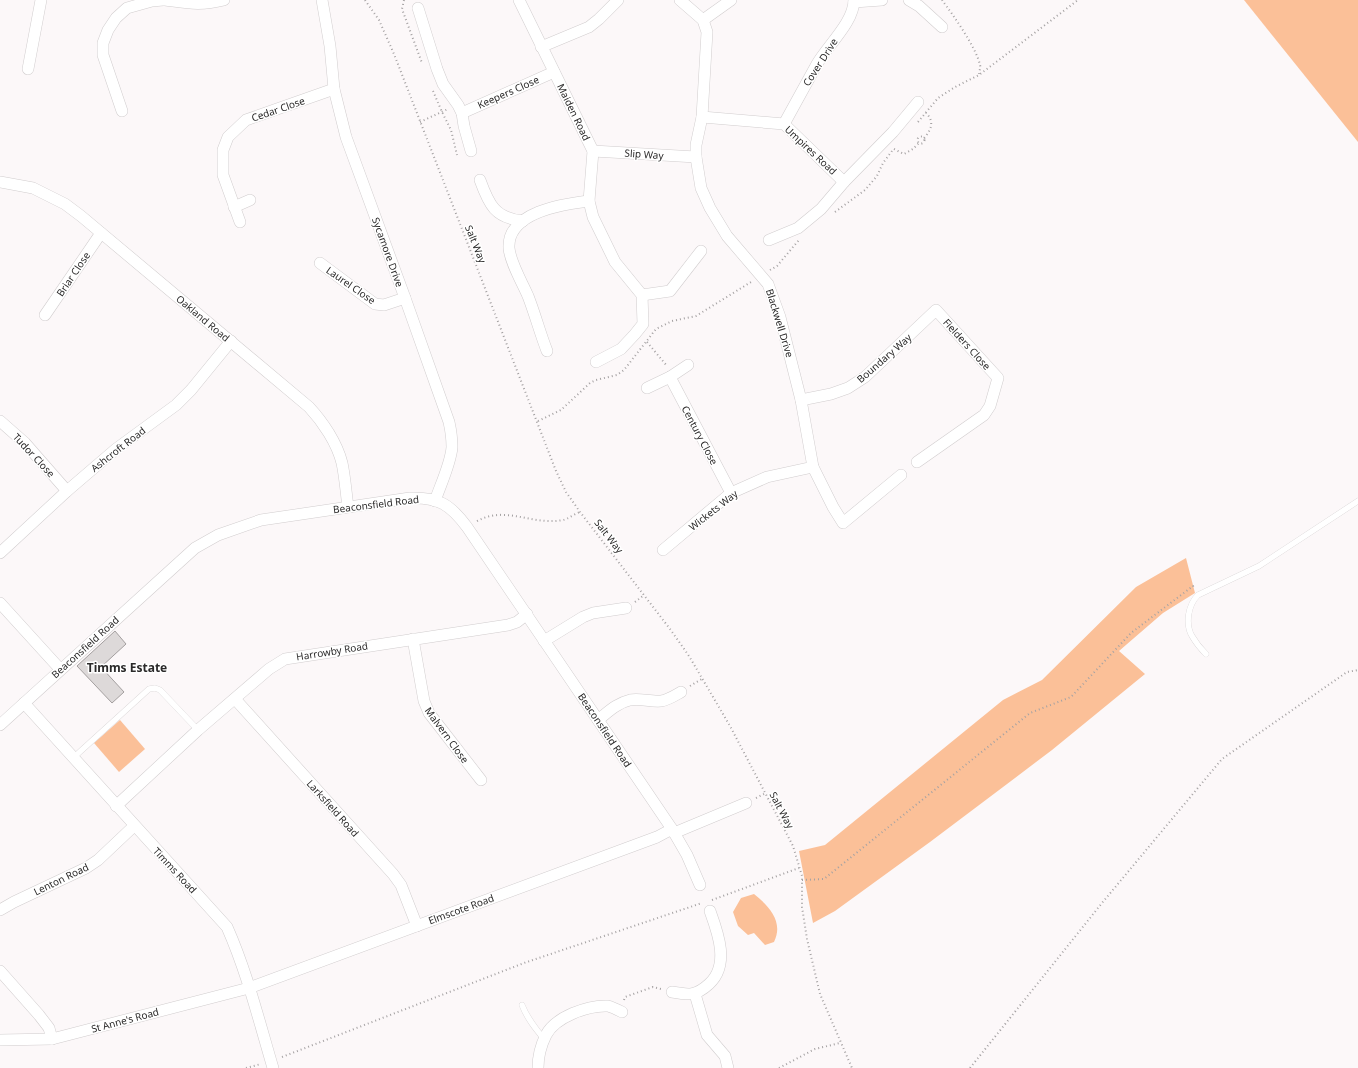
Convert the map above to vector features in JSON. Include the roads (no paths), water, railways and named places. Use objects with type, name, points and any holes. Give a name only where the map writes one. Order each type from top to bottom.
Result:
[{"type":"street","points":[[28,69],[41,0]]},
{"type":"street","points":[[122,111],[103,55],[103,43],[108,30],[125,4],[164,0],[198,4],[224,0]]},
{"type":"street","name":"Sycamore Drive","points":[[322,0],[330,46],[334,89],[346,137],[405,298],[449,422],[452,435],[452,449],[435,501]]},
{"type":"street","name":"Maiden Road","points":[[519,0],[593,151],[589,201],[593,217],[615,262],[642,295]]},
{"type":"street","points":[[541,47],[589,26],[600,19],[618,0]]},
{"type":"street","points":[[680,0],[704,20],[730,0]]},
{"type":"street","points":[[854,1],[882,0]]},
{"type":"street","points":[[909,0],[919,6],[942,27]]},
{"type":"street","name":"Cover Drive","points":[[784,124],[819,62],[845,25],[854,8],[854,1]]},
{"type":"street","points":[[418,8],[436,70],[443,84],[460,109],[471,151]]},
{"type":"street","name":"Blackwell Drive","points":[[704,20],[707,32],[707,49],[702,117],[696,146],[696,158],[701,188],[710,208],[727,236],[768,284],[780,317],[801,400],[813,467],[833,507],[843,522],[901,475]]},
{"type":"street","name":"Keepers Close","points":[[460,109],[554,72]]},
{"type":"street","name":"Cedar Close","points":[[240,222],[223,175],[223,150],[228,137],[246,120],[334,89]]},
{"type":"street","points":[[844,182],[893,132],[918,102]]},
{"type":"street","name":"Umpires Road","points":[[702,117],[784,124],[844,182],[820,209],[798,228],[769,240]]},
{"type":"street","name":"Slip Way","points":[[593,151],[696,158]]},
{"type":"street","points":[[480,180],[488,202],[494,211],[511,220],[523,221]]},
{"type":"street","name":"Oakland Road","points":[[0,182],[33,188],[65,204],[309,407],[319,418],[336,446],[341,463],[348,507]]},
{"type":"street","points":[[234,206],[250,200]]},
{"type":"street","points":[[547,351],[509,248],[510,237],[517,226],[523,221],[546,209],[566,204],[589,201]]},
{"type":"street","name":"Briar Close","points":[[45,316],[101,233]]},
{"type":"street","points":[[596,362],[621,349],[643,324],[642,295],[670,291],[701,251]]},
{"type":"street","name":"Laurel Close","points":[[320,263],[375,304],[384,305],[405,298]]},
{"type":"street","name":"Boundary Way","points":[[801,400],[831,394],[848,388],[865,377],[936,310]]},
{"type":"street","name":"Fielders Close","points":[[917,462],[984,415],[990,406],[998,378],[936,310]]},
{"type":"street","name":"Ashcroft Road","points":[[0,553],[67,491],[116,449],[176,405],[191,390],[232,342]]},
{"type":"street","points":[[647,388],[672,376],[688,365]]},
{"type":"street","name":"Century Close","points":[[672,376],[731,493]]},
{"type":"street","name":"Tudor Close","points":[[0,421],[26,443],[67,491]]},
{"type":"street","name":"Wickets Way","points":[[663,550],[731,493],[767,477],[813,467]]},
{"type":"street","name":"Beaconsfield Road","points":[[24,703],[195,548],[218,535],[261,520],[410,498],[424,498],[442,503],[452,509],[467,527],[673,831],[687,855],[700,885]]},
{"type":"street","points":[[0,603],[60,669]]},
{"type":"street","points":[[544,641],[583,617],[593,613],[626,608]]},
{"type":"street","name":"Harrowby Road","points":[[116,806],[198,730],[269,669],[285,658],[508,626],[517,622],[527,614]]},
{"type":"street","name":"Malvern Close","points":[[413,639],[424,701],[429,712],[481,780]]},
{"type":"street","points":[[598,720],[617,705],[640,699],[660,701],[681,692]]},
{"type":"street","name":"Larksfield Road","points":[[235,699],[393,874],[401,885],[417,926]]},
{"type":"street","points":[[0,725],[24,703]]},
{"type":"street","name":"Timms Road","points":[[24,703],[227,927],[249,988],[272,1064]]},
{"type":"street","name":"Elmscote Road","points":[[249,988],[746,803]]},
{"type":"street","name":"Lenton Road","points":[[0,910],[86,868],[98,860],[134,826]]},
{"type":"street","points":[[672,992],[695,994],[703,990],[712,982],[721,967],[718,932],[710,911]]},
{"type":"street","points":[[0,971],[49,1028],[52,1039]]},
{"type":"street","name":"St Anne's Road","points":[[0,1040],[52,1039],[249,988]]},
{"type":"street","points":[[695,994],[707,1035],[725,1056],[728,1068]]},
{"type":"street","points":[[538,1068],[538,1061],[546,1034],[555,1025],[570,1015],[586,1008],[609,1006],[622,1012]]},
{"type":"lane","points":[[1206,654],[1191,635],[1188,618],[1192,601],[1199,594],[1259,566],[1358,501]]},
{"type":"lane","points":[[73,758],[149,689],[155,688],[160,690],[198,730]]},
{"type":"lane","points":[[522,1005],[526,1014],[544,1039]]},
{"type":"district","name":"Timms Estate","points":[[127,667]]}]
